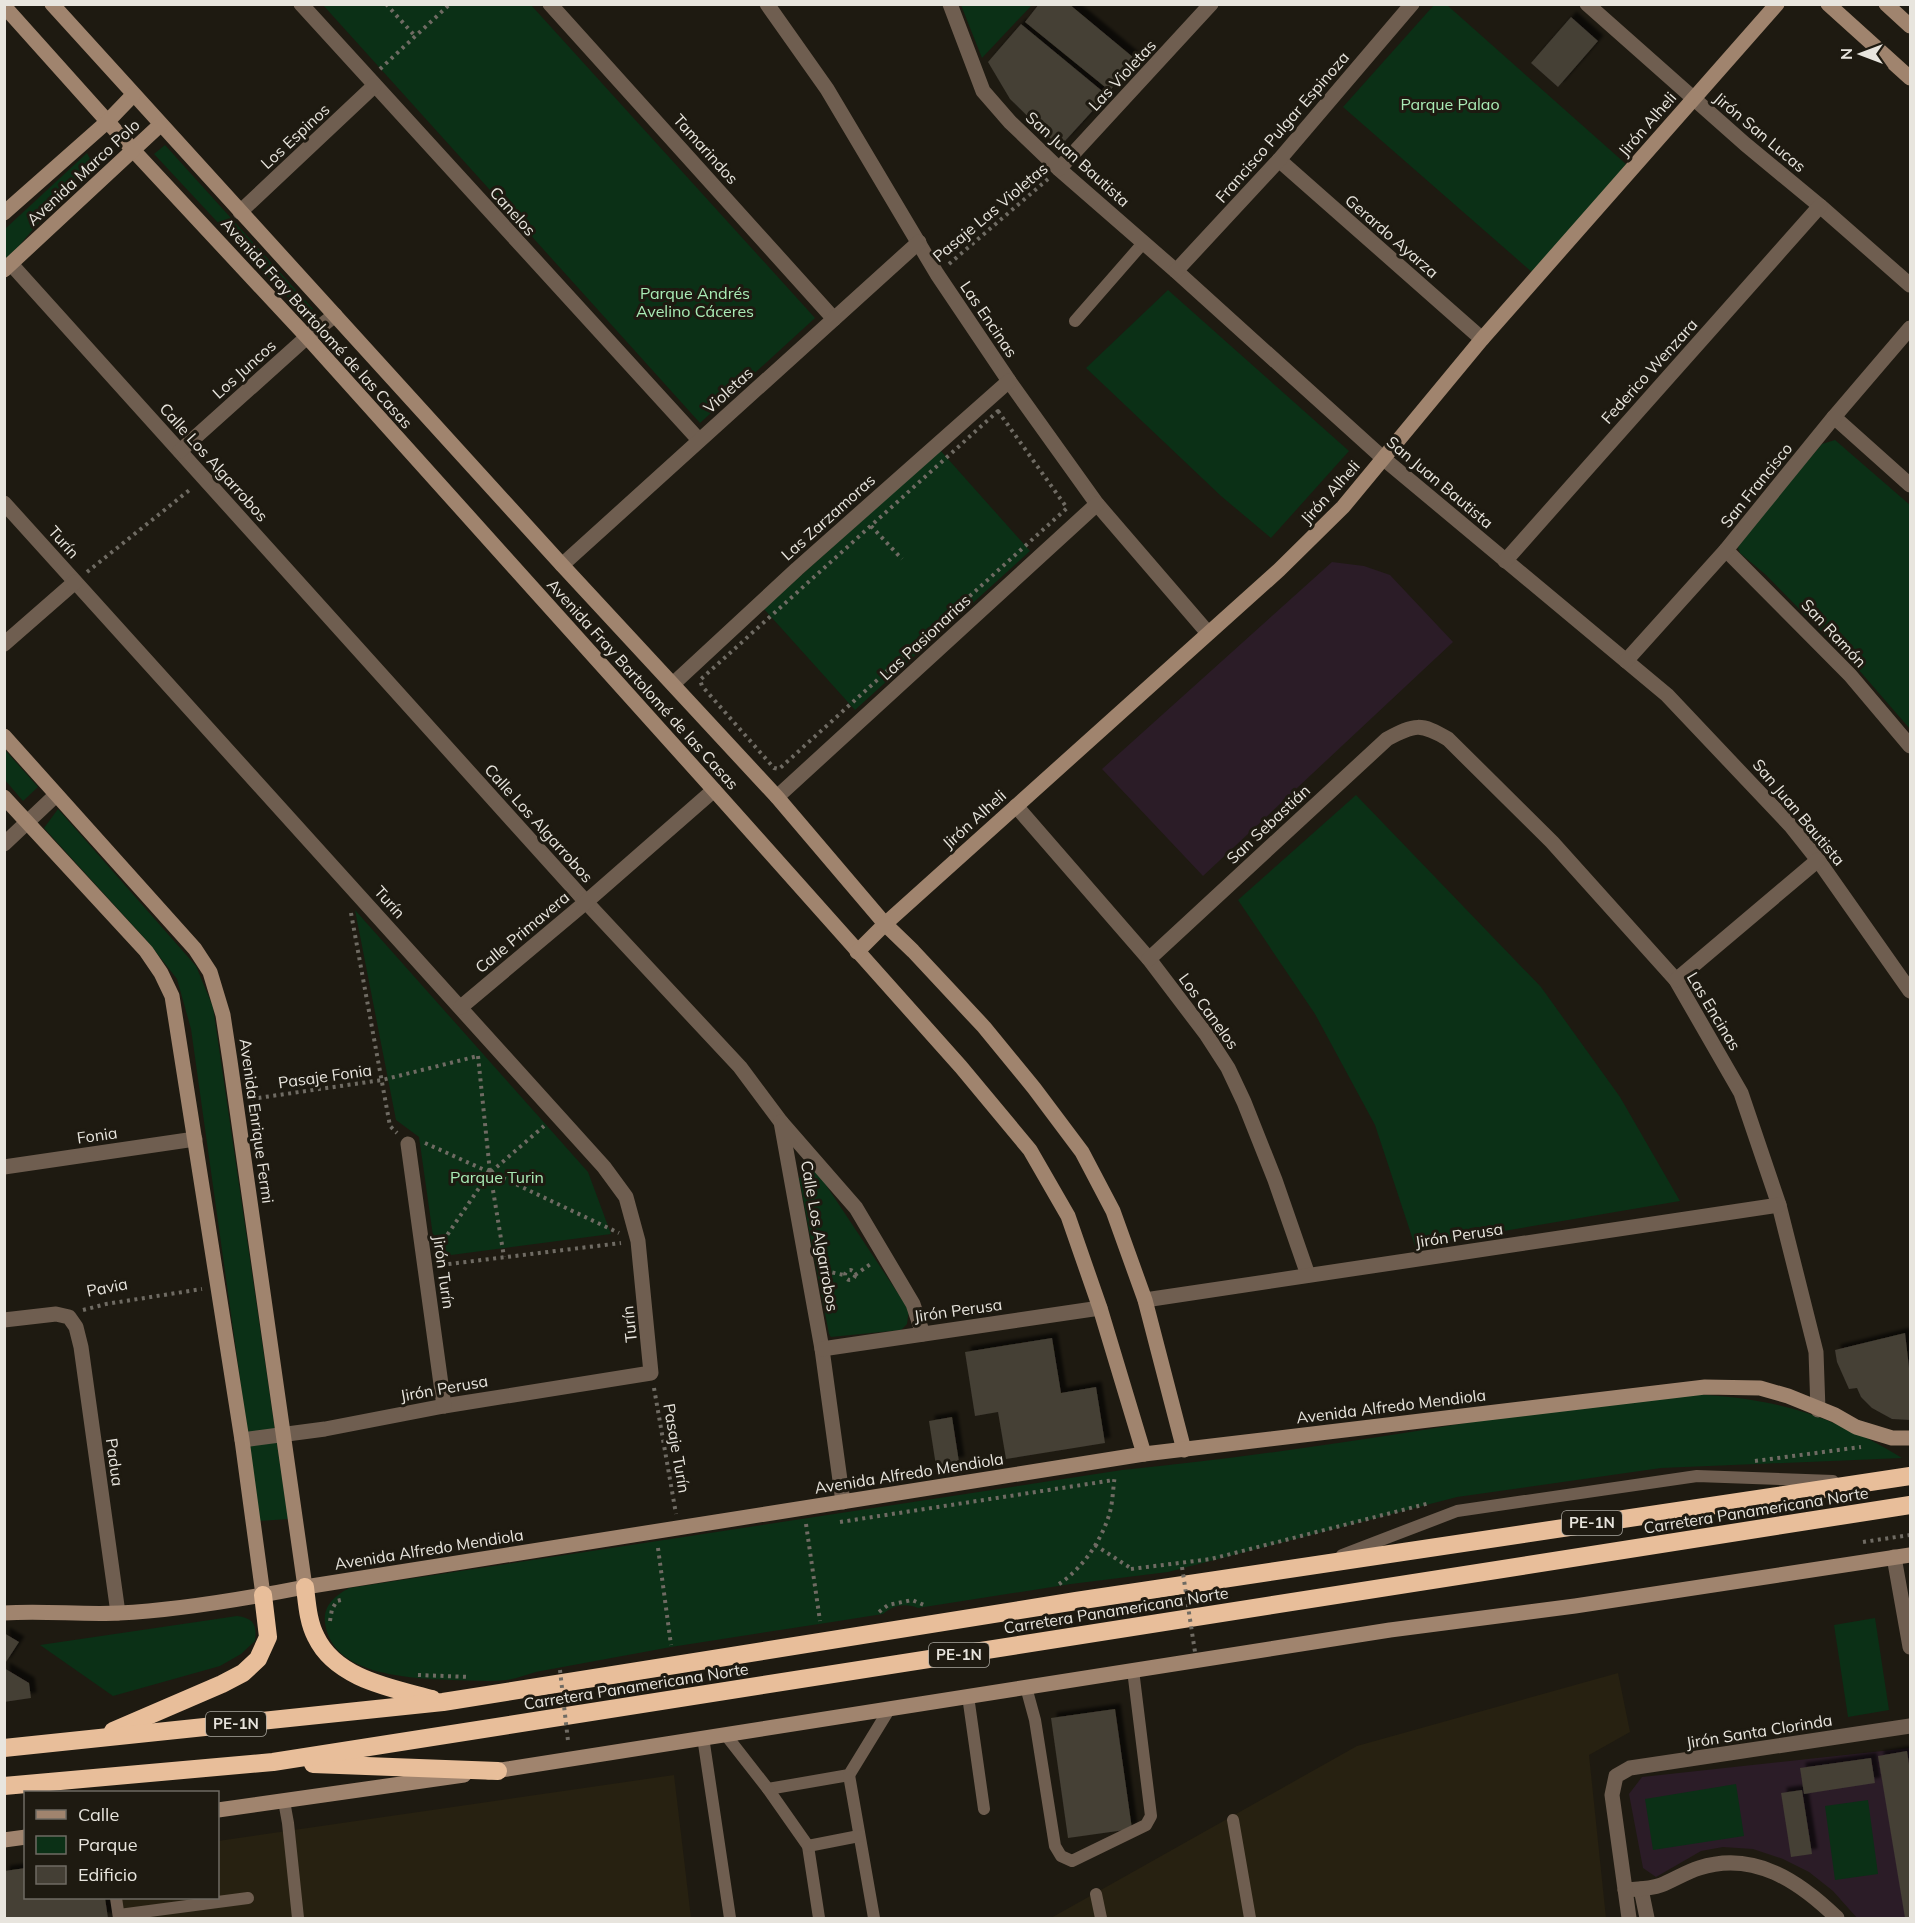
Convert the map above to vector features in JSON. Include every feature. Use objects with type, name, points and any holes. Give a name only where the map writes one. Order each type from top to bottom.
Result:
[{"type":"highway","name":"Carretera Panamericana Norte","points":[[4,1748],[443,1702],[1064,1602],[1911,1476]]},
{"type":"highway","name":"Carretera Panamericana Norte","points":[[4,1786],[273,1762],[1911,1505]]},
{"type":"highway","points":[[305,1587],[316,1638],[329,1655],[344,1668],[370,1681],[443,1702]]},
{"type":"highway","points":[[94,1738],[243,1673],[258,1659],[268,1637],[262,1595]]},
{"type":"highway","points":[[4,1742],[30,1746]]},
{"type":"highway","points":[[273,1762],[498,1771]]},
{"type":"street","name":"Avenida Fray Bartolomé de las Casas","points":[[52,4],[562,565],[777,797],[885,924],[984,1027],[1034,1088],[1082,1152],[1113,1211],[1145,1300],[1184,1450]]},
{"type":"street","name":"Canelos","points":[[301,4],[699,440]]},
{"type":"street","name":"Tamarindos","points":[[550,4],[834,319]]},
{"type":"street","name":"Las Encinas","points":[[767,4],[827,89],[937,274],[1009,381],[1097,504],[1208,633]]},
{"type":"street","name":"San Juan Bautista","points":[[950,4],[983,90],[1010,122],[1059,169],[1144,242],[1384,459],[1667,695],[1791,826],[1909,984]]},
{"type":"street","name":"Las Violetas","points":[[1059,169],[1211,4]]},
{"type":"street","name":"Francisco Pulgar Espinoza","points":[[1176,271],[1279,160],[1413,4]]},
{"type":"street","name":"Jirón San Lucas","points":[[1587,4],[1745,144],[1911,285]]},
{"type":"street","name":"Jirón Alheli","points":[[857,952],[885,924],[1316,536],[1384,459],[1482,339],[1777,4]]},
{"type":"street","points":[[1828,4],[1911,78]]},
{"type":"street","points":[[1886,4],[1911,26]]},
{"type":"street","name":"Avenida Fray Bartolomé de las Casas","points":[[4,6],[133,150],[307,337],[714,790],[961,1067],[1030,1150],[1068,1216],[1100,1308],[1144,1454]]},
{"type":"street","name":"Los Espinos","points":[[240,212],[374,86]]},
{"type":"street","name":"Avenida Marco Polo","points":[[4,213],[108,121],[133,95]]},
{"type":"street","name":"Avenida Marco Polo","points":[[8,267],[160,125]]},
{"type":"street","name":"Gerardo Ayarza","points":[[1279,160],[1482,339]]},
{"type":"street","name":"Federico Wenzara","points":[[1504,561],[1820,206]]},
{"type":"street","name":"Violetas","points":[[562,565],[919,242]]},
{"type":"street","name":"Calle Los Algarrobos","points":[[8,267],[180,451],[586,902],[740,1067],[781,1122],[822,1349],[843,1502]]},
{"type":"street","name":"Los Juncos","points":[[180,451],[307,337],[335,315]]},
{"type":"street","name":"San Francisco","points":[[1626,661],[1726,550],[1834,417],[1911,328]]},
{"type":"street","name":"Las Zarzamoras","points":[[673,684],[797,568],[1009,381]]},
{"type":"street","points":[[1834,417],[1911,485]]},
{"type":"street","name":"Turín","points":[[4,503],[604,1167],[626,1197],[638,1241],[651,1373]]},
{"type":"street","name":"Las Pasionarias","points":[[777,797],[1097,504]]},
{"type":"street","name":"San Ramón","points":[[1726,550],[1850,675],[1911,746]]},
{"type":"street","points":[[4,644],[75,582]]},
{"type":"street","name":"Las Encinas","points":[[1418,726],[1430,728],[1448,739],[1469,757],[1552,843],[1676,980],[1741,1093],[1779,1204],[1816,1352],[1818,1410]]},
{"type":"street","name":"San Sebastián","points":[[1149,959],[1361,761],[1387,739],[1418,726]]},
{"type":"street","name":"Avenida Enrique Fermi","points":[[4,736],[195,950],[210,972],[223,1015],[305,1587]]},
{"type":"street","name":"Calle Primavera","points":[[461,1007],[714,790]]},
{"type":"street","points":[[4,844],[57,795]]},
{"type":"street","points":[[4,797],[146,951],[161,973],[172,996],[242,1440],[262,1595]]},
{"type":"street","name":"Los Canelos","points":[[1016,806],[1149,959],[1206,1034],[1228,1068],[1267,1161],[1308,1275]]},
{"type":"street","points":[[1676,980],[1818,860]]},
{"type":"street","points":[[781,1122],[856,1208],[913,1304],[923,1334]]},
{"type":"street","name":"Jirón Turín","points":[[409,1138],[444,1406]]},
{"type":"street","name":"Fonia","points":[[4,1167],[195,1139]]},
{"type":"street","name":"Jirón Perusa","points":[[1145,1300],[1779,1204]]},
{"type":"street","name":"Jirón Perusa","points":[[822,1349],[1100,1308]]},
{"type":"street","points":[[4,1320],[56,1314],[69,1317]]},
{"type":"street","name":"Padua","points":[[69,1317],[76,1327],[81,1347],[118,1613]]},
{"type":"street","name":"Jirón Perusa","points":[[242,1440],[325,1429],[444,1406],[651,1373]]},
{"type":"street","name":"Avenida Alfredo Mendiola","points":[[4,1613],[118,1613],[160,1610],[1144,1454],[1705,1386],[1760,1388],[1788,1396],[1835,1415],[1856,1427],[1892,1438],[1911,1438]]},
{"type":"street","points":[[219,1810],[498,1771],[1379,1631],[1575,1606],[1911,1555]]},
{"type":"street","points":[[1894,1557],[1911,1647]]},
{"type":"street","name":"Jirón Santa Clorinda","points":[[1625,1890],[1612,1795],[1616,1776],[1630,1768],[1911,1726]]},
{"type":"street","points":[[4,1840],[24,1837]]},
{"type":"street","points":[[1629,1918],[1625,1890],[1659,1886],[1696,1868],[1717,1863],[1738,1862],[1761,1867],[1785,1877],[1812,1894],[1837,1918]]},
{"type":"street","points":[[1641,1889],[1647,1918]]},
{"type":"lane","points":[[1075,321],[1144,242]]},
{"type":"lane","points":[[1320,1564],[1457,1511],[1697,1476],[1864,1483]]},
{"type":"lane","points":[[1026,1687],[1035,1720],[1055,1846],[1061,1856],[1072,1861],[1146,1825],[1151,1816],[1134,1670]]},
{"type":"lane","points":[[968,1696],[984,1809]]},
{"type":"lane","points":[[874,1918],[849,1775],[890,1708]]},
{"type":"lane","points":[[725,1734],[768,1789],[808,1846],[819,1918]]},
{"type":"lane","points":[[703,1737],[730,1918]]},
{"type":"lane","points":[[768,1789],[849,1775]]},
{"type":"lane","points":[[284,1801],[298,1918]]},
{"type":"lane","points":[[1233,1820],[1250,1918]]},
{"type":"lane","points":[[808,1846],[860,1836]]},
{"type":"lane","points":[[1096,1894],[1101,1918]]},
{"type":"lane","points":[[116,1899],[119,1917],[248,1898]]},
{"type":"path","points":[[386,4],[415,36]]},
{"type":"path","points":[[374,86],[381,66],[450,4]]},
{"type":"path","name":"Pasaje Las Violetas","points":[[937,274],[1059,169]]},
{"type":"path","points":[[998,411],[1067,508]]},
{"type":"path","points":[[75,582],[204,478]]},
{"type":"path","points":[[870,526],[902,559]]},
{"type":"path","points":[[351,912],[390,1126],[409,1138],[638,1241]]},
{"type":"path","points":[[474,1023],[490,1173],[504,1257]]},
{"type":"path","name":"Pasaje Fonia","points":[[235,1101],[382,1080],[478,1056]]},
{"type":"path","points":[[425,1267],[490,1173],[556,1116]]},
{"type":"path","points":[[390,1126],[409,1138]]},
{"type":"path","points":[[425,1267],[638,1241]]},
{"type":"path","name":"Pavia","points":[[69,1317],[90,1307],[219,1287]]},
{"type":"path","name":"Pasaje Turín","points":[[651,1373],[678,1527]]},
{"type":"path","points":[[830,1523],[1114,1477],[1110,1510],[1095,1545],[1060,1584],[1048,1586]]},
{"type":"path","points":[[805,1517],[820,1621]]},
{"type":"path","points":[[795,1528],[807,1527]]},
{"type":"path","points":[[1863,1542],[1911,1535]]},
{"type":"path","points":[[657,1540],[671,1645]]},
{"type":"path","points":[[1095,1545],[1131,1569],[1142,1572]]},
{"type":"path","points":[[658,1550],[669,1548]]},
{"type":"path","points":[[1182,1567],[1195,1652]]},
{"type":"path","points":[[331,1631],[332,1609],[337,1601],[344,1599]]},
{"type":"path","points":[[870,1614],[880,1612],[888,1605],[912,1600],[922,1605],[934,1603]]},
{"type":"path","points":[[809,1623],[830,1620]]},
{"type":"path","points":[[660,1647],[682,1644]]},
{"type":"path","points":[[560,1670],[568,1741]]},
{"type":"path","points":[[412,1674],[475,1678]]},
{"type":"shaded area","points":[[1332,562],[1364,566],[1390,575],[1453,642],[1203,876],[1102,769]]},
{"type":"shaded area","points":[[1618,1673],[1630,1732],[1589,1755],[1606,1918],[1051,1918],[1357,1746]]},
{"type":"shaded area","points":[[1910,1748],[1910,1918],[1857,1918],[1833,1891],[1809,1872],[1783,1859],[1753,1849],[1723,1847],[1701,1851],[1656,1877],[1643,1868],[1629,1794],[1642,1777]]},
{"type":"shaded area","points":[[674,1775],[691,1918],[120,1918],[117,1899],[219,1899],[219,1841]]},
{"type":"green space","name":"Parque Andrés Avelino Cáceres","points":[[323,5],[531,5],[815,318],[700,423]]},
{"type":"green space","points":[[961,5],[1032,5],[982,58]]},
{"type":"green space","name":"Parque Palao","points":[[1434,5],[1447,5],[1627,165],[1533,273],[1343,107]]},
{"type":"green space","points":[[165,145],[313,309],[305,316],[154,154]]},
{"type":"green space","points":[[87,153],[91,161],[18,247],[5,259],[5,229]]},
{"type":"green space","points":[[1168,290],[1349,451],[1271,538],[1221,496],[1086,368]]},
{"type":"green space","points":[[1835,440],[1910,505],[1910,729],[1858,669],[1766,575],[1740,553],[1738,548],[1739,541],[1822,444]]},
{"type":"green space","points":[[940,450],[1030,551],[855,710],[764,609]]},
{"type":"green space","points":[[5,750],[38,787],[23,801],[5,780]]},
{"type":"green space","points":[[1356,795],[1541,987],[1620,1097],[1680,1201],[1415,1246],[1375,1125],[1315,1014],[1238,900]]},
{"type":"green space","points":[[58,809],[196,966],[213,1007],[288,1519],[260,1521],[191,1029],[177,979],[148,942],[44,828]]},
{"type":"green space","name":"Parque Turin","points":[[355,910],[588,1172],[611,1234],[436,1257],[419,1137],[396,1120]]},
{"type":"green space","points":[[816,1170],[909,1310],[907,1324],[901,1330],[831,1337],[829,1334],[799,1178]]},
{"type":"green space","points":[[1684,1394],[1743,1399],[1798,1410],[1849,1430],[1902,1458],[1661,1468],[1457,1497],[1168,1572],[1071,1584],[918,1608],[900,1606],[883,1614],[671,1647],[541,1671],[506,1680],[415,1678],[375,1671],[357,1664],[342,1654],[331,1641],[325,1623],[328,1606],[339,1594],[349,1588],[1122,1470],[1310,1447],[1586,1404]]},
{"type":"green space","points":[[237,1616],[247,1618],[255,1627],[255,1641],[241,1654],[220,1666],[113,1696],[40,1645]]},
{"type":"green space","points":[[1875,1618],[1889,1710],[1848,1717],[1834,1625]]},
{"type":"green space","points":[[1736,1784],[1744,1836],[1653,1850],[1645,1799]]},
{"type":"green space","points":[[1868,1800],[1878,1874],[1835,1880],[1825,1806]]},
{"type":"building","points":[[1039,4],[1069,4],[1134,58],[1110,91],[1025,22]]},
{"type":"building","points":[[1571,17],[1598,41],[1558,87],[1531,63]]},
{"type":"building","points":[[1021,24],[1107,95],[1065,141],[1054,142],[1010,99],[988,62]]},
{"type":"building","points":[[1905,1333],[1910,1376],[1910,1420],[1892,1419],[1872,1408],[1861,1397],[1857,1388],[1849,1389],[1837,1362],[1835,1350]]},
{"type":"building","points":[[1052,1338],[1061,1393],[1096,1387],[1105,1443],[1006,1459],[998,1412],[975,1416],[965,1352]]},
{"type":"building","points":[[952,1417],[959,1462],[936,1466],[929,1421]]},
{"type":"building","points":[[4,1633],[19,1642],[4,1665]]},
{"type":"building","points":[[4,1668],[29,1683],[31,1698],[4,1702]]},
{"type":"building","points":[[1115,1709],[1132,1829],[1068,1838],[1051,1718]]},
{"type":"building","points":[[1907,1751],[1910,1771],[1910,1918],[1905,1918],[1878,1756]]},
{"type":"building","points":[[1871,1758],[1875,1783],[1804,1794],[1800,1768]]},
{"type":"building","points":[[1802,1790],[1812,1854],[1791,1857],[1781,1793]]},
{"type":"building","points":[[24,1868],[24,1899],[105,1899],[108,1918],[4,1918],[4,1871]]}]
